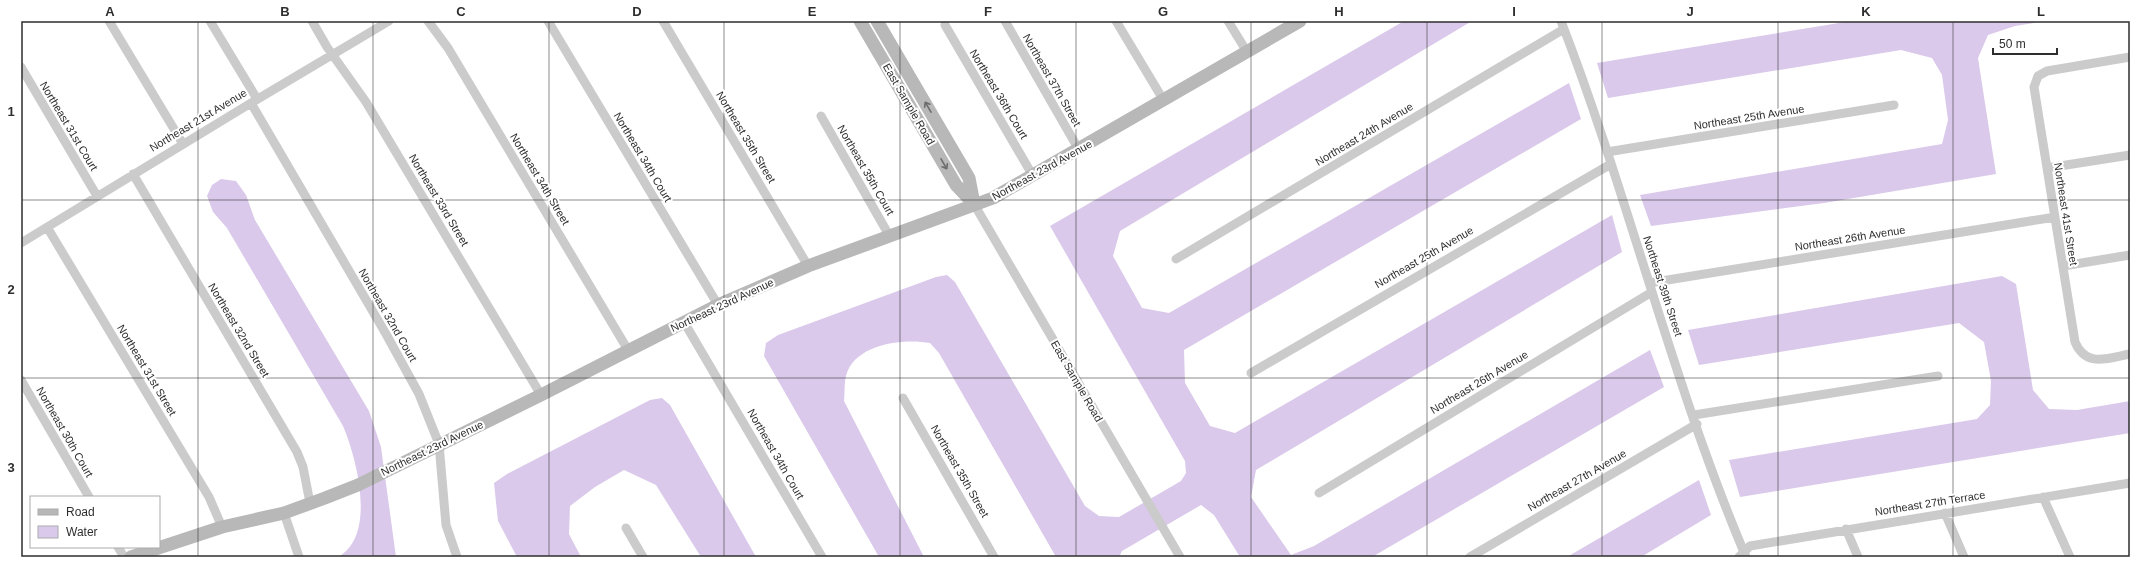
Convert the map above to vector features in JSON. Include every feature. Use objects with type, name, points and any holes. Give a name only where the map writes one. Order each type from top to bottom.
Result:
[{"type":"street","points":[[109,21],[183,144]]},
{"type":"street","name":"Northeast 32nd Court","points":[[210,21],[409,373],[439,444],[446,525],[457,557]]},
{"type":"street","name":"Northeast 33rd Street","points":[[312,21],[366,102],[541,395]]},
{"type":"street","name":"Northeast 21st Avenue","points":[[21,243],[254,101],[389,21]]},
{"type":"street","name":"Northeast 34th Street","points":[[428,21],[448,48],[628,350]]},
{"type":"street","name":"Northeast 34th Court","points":[[548,21],[718,305]]},
{"type":"street","name":"Northeast 35th Street","points":[[663,21],[808,266]]},
{"type":"street","name":"East Sample Road","points":[[860,21],[956,185],[974,204],[1180,557]]},
{"type":"street","name":"East Sample Road","points":[[877,21],[969,178],[974,204]]},
{"type":"street","name":"Northeast 37th Street","points":[[1005,21],[1079,150]]},
{"type":"street","points":[[1116,21],[1164,101]]},
{"type":"street","points":[[1228,21],[1247,52]]},
{"type":"street","name":"Northeast 23rd Avenue","points":[[160,547],[222,527],[284,513],[358,484],[541,395],[718,305],[808,266],[974,204],[994,198],[1300,21]]},
{"type":"street","name":"Northeast 36th Court","points":[[945,25],[1033,176]]},
{"type":"street","name":"Northeast 39th Street","points":[[1563,25],[1595,116],[1683,385],[1743,555]]},
{"type":"street","name":"Northeast 24th Avenue","points":[[1176,259],[1563,25]]},
{"type":"street","name":"Northeast 41st Street","points":[[2130,57],[2047,71],[2038,76],[2034,91],[2075,342],[2082,354],[2089,358],[2098,359],[2130,354]]},
{"type":"street","name":"Northeast 31st Court","points":[[21,67],[97,196]]},
{"type":"street","name":"Northeast 25th Avenue","points":[[1607,152],[1894,105]]},
{"type":"street","name":"Northeast 35th Court","points":[[821,116],[890,236]]},
{"type":"street","points":[[925,131],[937,124]]},
{"type":"street","points":[[2047,168],[2130,155]]},
{"type":"street","name":"Northeast 25th Avenue","points":[[1251,373],[1611,164]]},
{"type":"street","name":"Northeast 32nd Street","points":[[133,174],[297,452],[303,467],[310,503]]},
{"type":"street","name":"Northeast 26th Avenue","points":[[1649,283],[2054,217]]},
{"type":"street","name":"Northeast 31st Street","points":[[47,227],[209,496],[222,527]]},
{"type":"street","points":[[2063,266],[2130,255]]},
{"type":"street","name":"Northeast 26th Avenue","points":[[1319,493],[1652,292]]},
{"type":"street","name":"Northeast 34th Court","points":[[684,322],[822,557]]},
{"type":"street","name":"Northeast 27th Avenue","points":[[1470,557],[1695,420],[1938,376]]},
{"type":"street","name":"Northeast 30th Court","points":[[21,380],[88,496]]},
{"type":"street","name":"Northeast 35th Street","points":[[903,398],[994,557]]},
{"type":"street","name":"Northeast 27th Terrace","points":[[1743,555],[1750,546],[2130,482]]},
{"type":"street","points":[[2043,497],[2070,557]]},
{"type":"street","points":[[284,513],[299,557]]},
{"type":"street","points":[[1945,513],[1964,557]]},
{"type":"street","points":[[626,528],[643,557]]},
{"type":"street","points":[[1846,529],[1858,557]]},
{"type":"street","points":[[119,548],[124,557]]},
{"type":"street","name":"Northeast 23rd Avenue","points":[[131,557],[158,548]]},
{"type":"water","points":[[1404,21],[1472,21],[1120,231],[1113,256],[1142,308],[1169,313],[1569,83],[1581,119],[1184,350],[1185,383],[1210,426],[1235,433],[1612,215],[1622,252],[1256,470],[1251,497],[1291,555],[1314,546],[1650,350],[1664,387],[1372,557],[1240,557],[1214,515],[1201,505],[1122,551],[1119,557],[1056,557],[939,353],[930,343],[894,343],[869,350],[859,357],[851,365],[846,376],[845,385],[844,401],[924,557],[879,557],[764,356],[766,343],[778,335],[936,277],[947,275],[955,282],[1085,506],[1099,516],[1119,517],[1181,481],[1186,473],[1185,461],[1050,226]]},
{"type":"water","points":[[1851,21],[2047,21],[2015,26],[1988,35],[1978,58],[1996,174],[1824,203],[1651,226],[1640,195],[1942,144],[1948,120],[1942,75],[1932,58],[1901,50],[1608,98],[1597,63]]},
{"type":"water","points":[[221,179],[236,181],[246,195],[255,220],[369,411],[381,447],[396,557],[338,557],[350,547],[357,532],[360,515],[358,476],[354,457],[343,426],[227,228],[213,212],[207,196],[212,185]]},
{"type":"water","points":[[2002,276],[2016,284],[2033,390],[2049,409],[2077,410],[2130,401],[2130,433],[1740,497],[1729,460],[1977,419],[1990,405],[1991,381],[1984,342],[1959,323],[1699,365],[1688,330]]},
{"type":"water","points":[[662,398],[670,405],[756,557],[701,557],[656,485],[624,470],[595,487],[570,506],[569,534],[581,557],[517,557],[498,521],[494,483],[507,474],[650,400]]},
{"type":"water","points":[[1699,480],[1711,515],[1641,557],[1567,557]]}]
